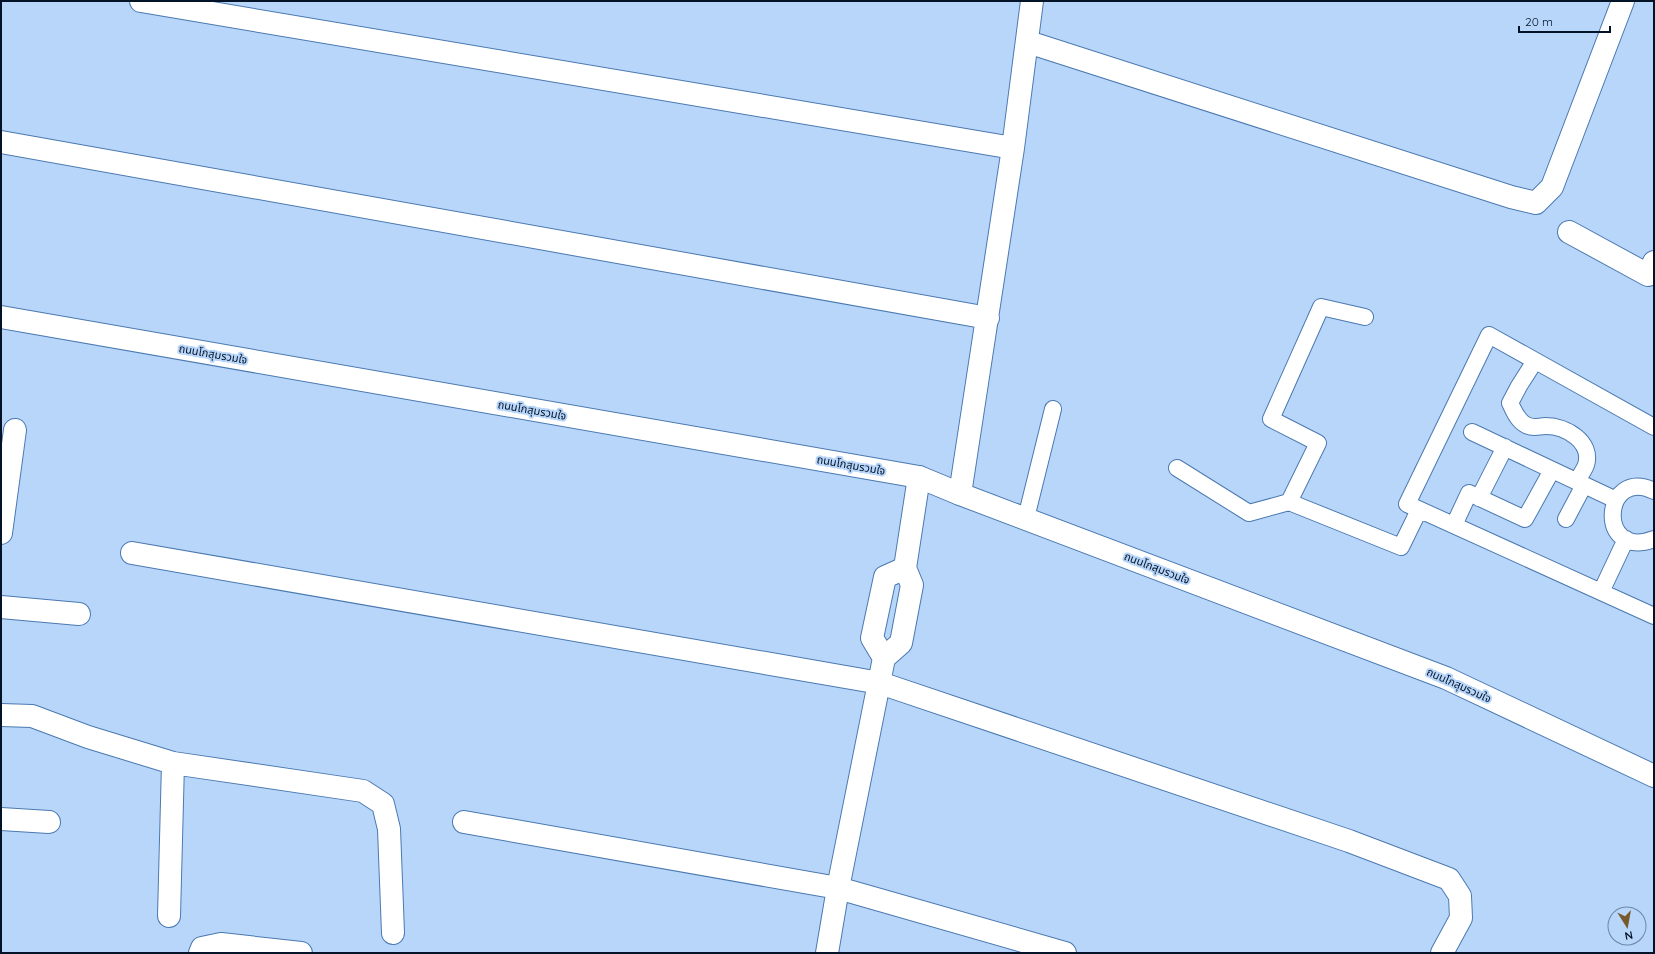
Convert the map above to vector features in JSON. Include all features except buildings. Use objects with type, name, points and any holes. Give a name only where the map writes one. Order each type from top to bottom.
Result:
[{"type":"street","points":[[141,1],[1013,148]]},
{"type":"street","points":[[960,494],[1013,148],[1028,42],[1032,1]]},
{"type":"street","points":[[1028,42],[1511,197],[1536,203],[1552,187],[1623,1]]},
{"type":"street","points":[[1,142],[988,318]]},
{"type":"street","points":[[1569,232],[1648,275],[1654,262]]},
{"type":"street","name":"ถนนโกสุมรวมใจ","points":[[1,317],[919,477],[960,494],[1446,678],[1654,776]]},
{"type":"street","points":[[1,533],[15,430]]},
{"type":"street","points":[[828,953],[838,888],[884,658],[900,643],[912,585],[905,568],[919,477]]},
{"type":"street","points":[[132,553],[880,684],[1348,841],[1449,878],[1460,896],[1461,918],[1442,953]]},
{"type":"street","points":[[884,658],[872,638],[885,577],[905,568]]},
{"type":"street","points":[[1,607],[79,614]]},
{"type":"street","points":[[1,715],[32,716],[88,737],[173,762],[363,791],[383,804],[389,829],[393,933]]},
{"type":"street","points":[[169,916],[173,762]]},
{"type":"street","points":[[1,819],[49,822]]},
{"type":"street","points":[[464,822],[838,888],[1065,953]]},
{"type":"street","points":[[200,953],[202,948],[221,944],[301,953]]},
{"type":"lane","points":[[1289,502],[1318,443],[1271,419],[1321,307],[1365,317]]},
{"type":"lane","points":[[1654,427],[1489,335],[1406,504],[1654,616]]},
{"type":"lane","points":[[1535,360],[1510,403],[1515,415],[1524,424],[1534,428],[1545,426],[1560,428],[1572,432],[1587,453],[1586,465],[1566,519]]},
{"type":"lane","points":[[1026,518],[1053,409]]},
{"type":"lane","points":[[1472,432],[1616,500]]},
{"type":"lane","points":[[1479,498],[1505,447]]},
{"type":"lane","points":[[1177,468],[1249,513],[1289,502],[1402,547],[1419,510]]},
{"type":"lane","points":[[1454,525],[1470,493],[1525,519],[1552,470]]},
{"type":"lane","points":[[1654,491],[1639,487],[1630,488],[1622,493],[1616,500],[1612,517],[1613,526],[1619,534],[1626,539],[1640,542],[1654,539]]},
{"type":"lane","points":[[1601,592],[1626,539]]}]
